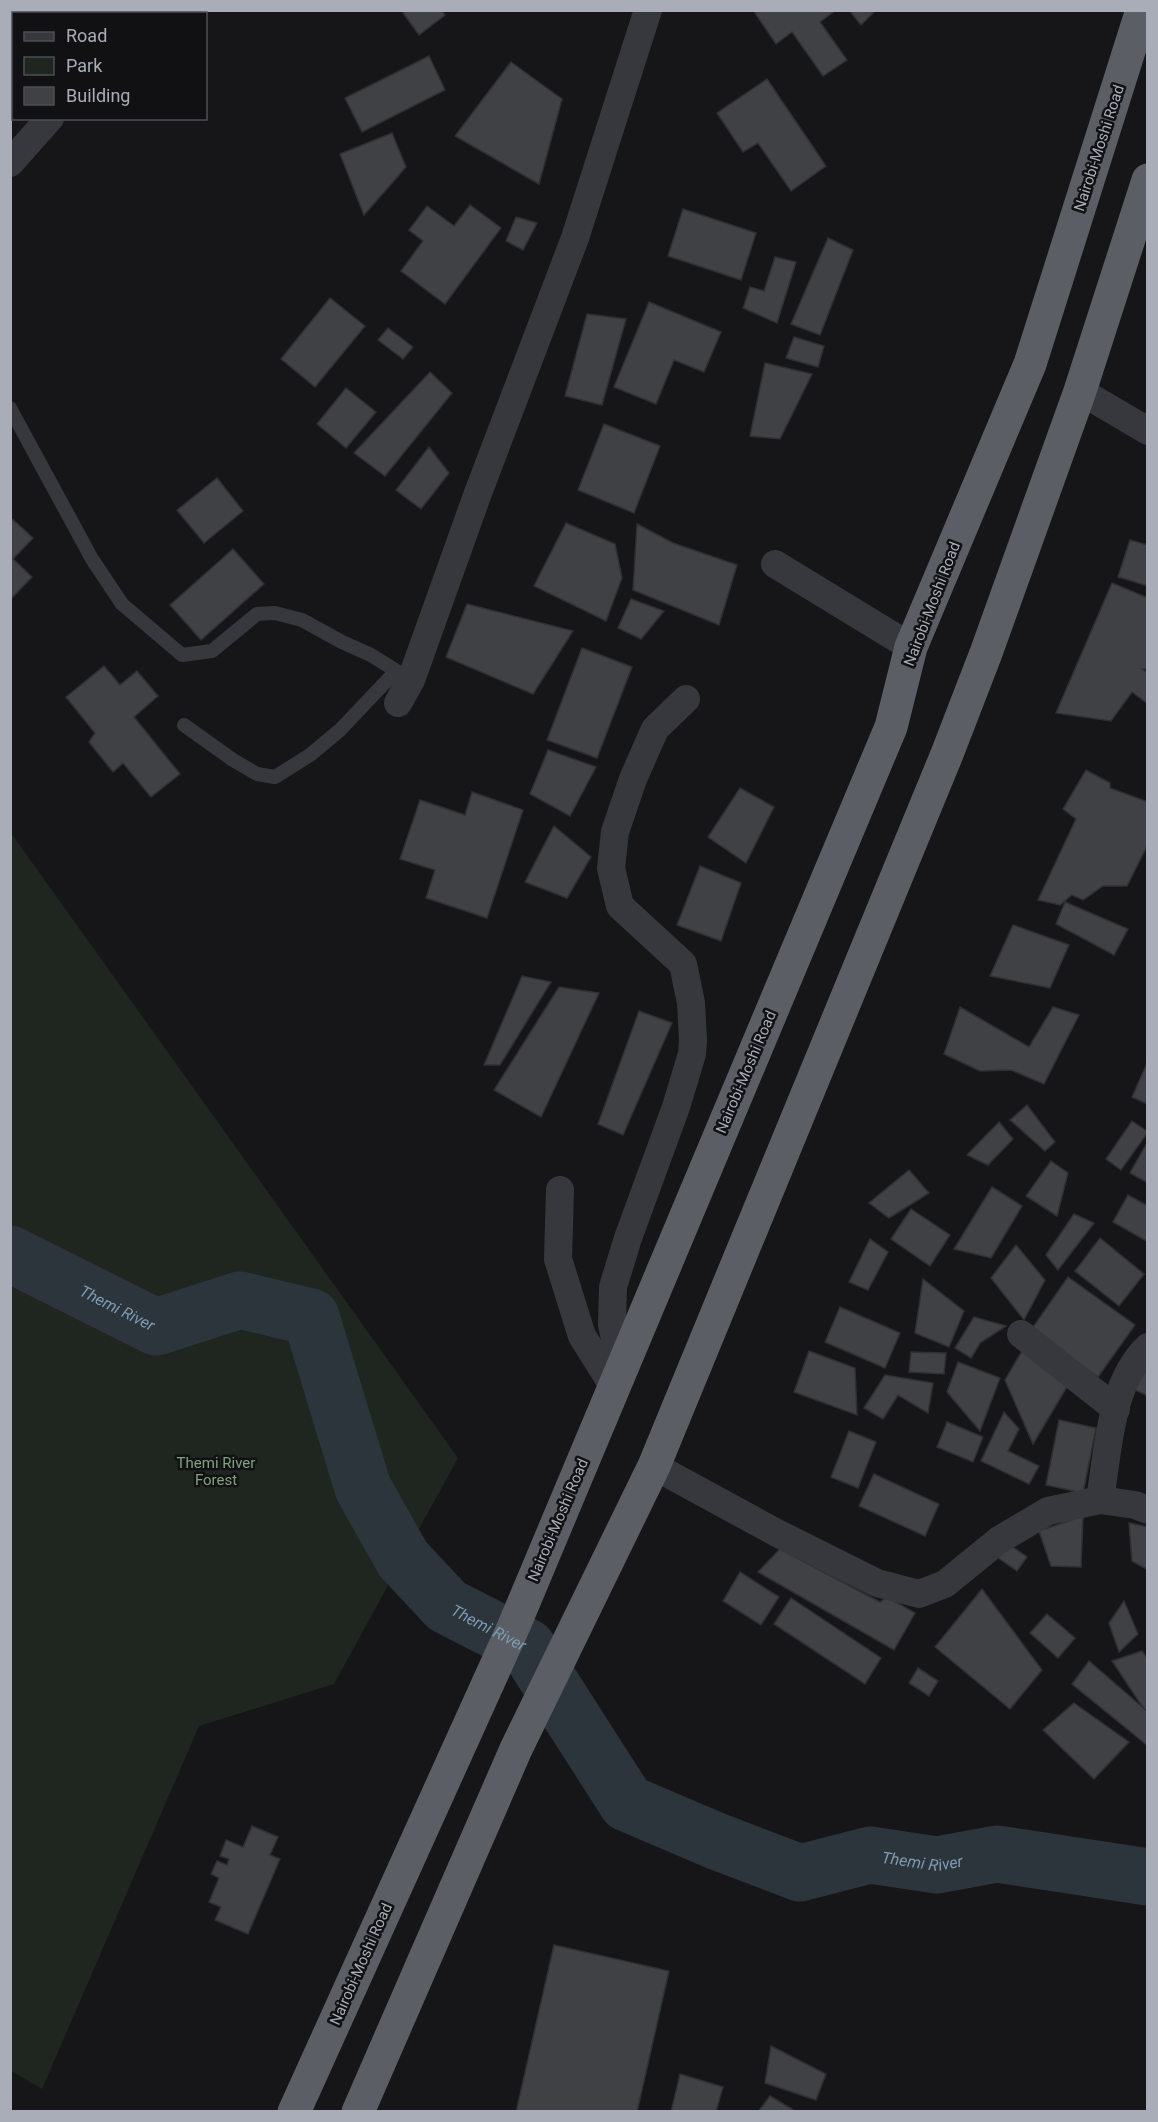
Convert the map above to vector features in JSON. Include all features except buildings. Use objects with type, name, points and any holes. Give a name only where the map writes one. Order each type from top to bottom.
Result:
[{"type":"highway","name":"Nairobi-Moshi Road","points":[[294,2112],[513,1628],[891,727],[911,647],[1030,364],[1142,10]]},
{"type":"highway","points":[[358,2112],[516,1749],[654,1466],[947,753],[986,653],[1080,391],[1148,180]]},
{"type":"street","points":[[402,685],[478,493],[574,238],[648,10]]},
{"type":"street","points":[[10,163],[48,120]]},
{"type":"street","points":[[1080,391],[1148,432]]},
{"type":"street","points":[[775,564],[911,647]]},
{"type":"street","points":[[617,1379],[612,1324],[613,1287],[679,1097],[692,1054],[693,1040],[691,1003],[683,964],[620,906],[611,868],[615,832],[633,779],[655,729],[686,699]]},
{"type":"street","points":[[560,1190],[558,1259],[582,1336],[617,1379]]},
{"type":"street","points":[[1021,1334],[1116,1409]]},
{"type":"street","points":[[1100,1500],[1123,1382],[1148,1347]]},
{"type":"street","points":[[654,1466],[777,1533],[877,1582],[919,1594],[945,1584],[999,1540],[1048,1511],[1100,1500],[1135,1505],[1148,1510]]},
{"type":"lane","points":[[10,408],[92,559],[122,604],[182,656],[212,651],[257,614],[275,613],[302,620],[371,655],[402,685],[310,755],[275,777],[257,774],[184,725]]},
{"type":"green space","name":"Themi River Forest","points":[[11,833],[458,1458],[334,1684],[199,1726],[42,2089],[10,2070]]},
{"type":"waterway","name":"Themi River","points":[[10,1254],[156,1327],[240,1300],[311,1317],[363,1488],[403,1559],[447,1606],[527,1647],[627,1803],[716,1841],[800,1873],[870,1855],[937,1865],[997,1854],[1148,1877]]}]
